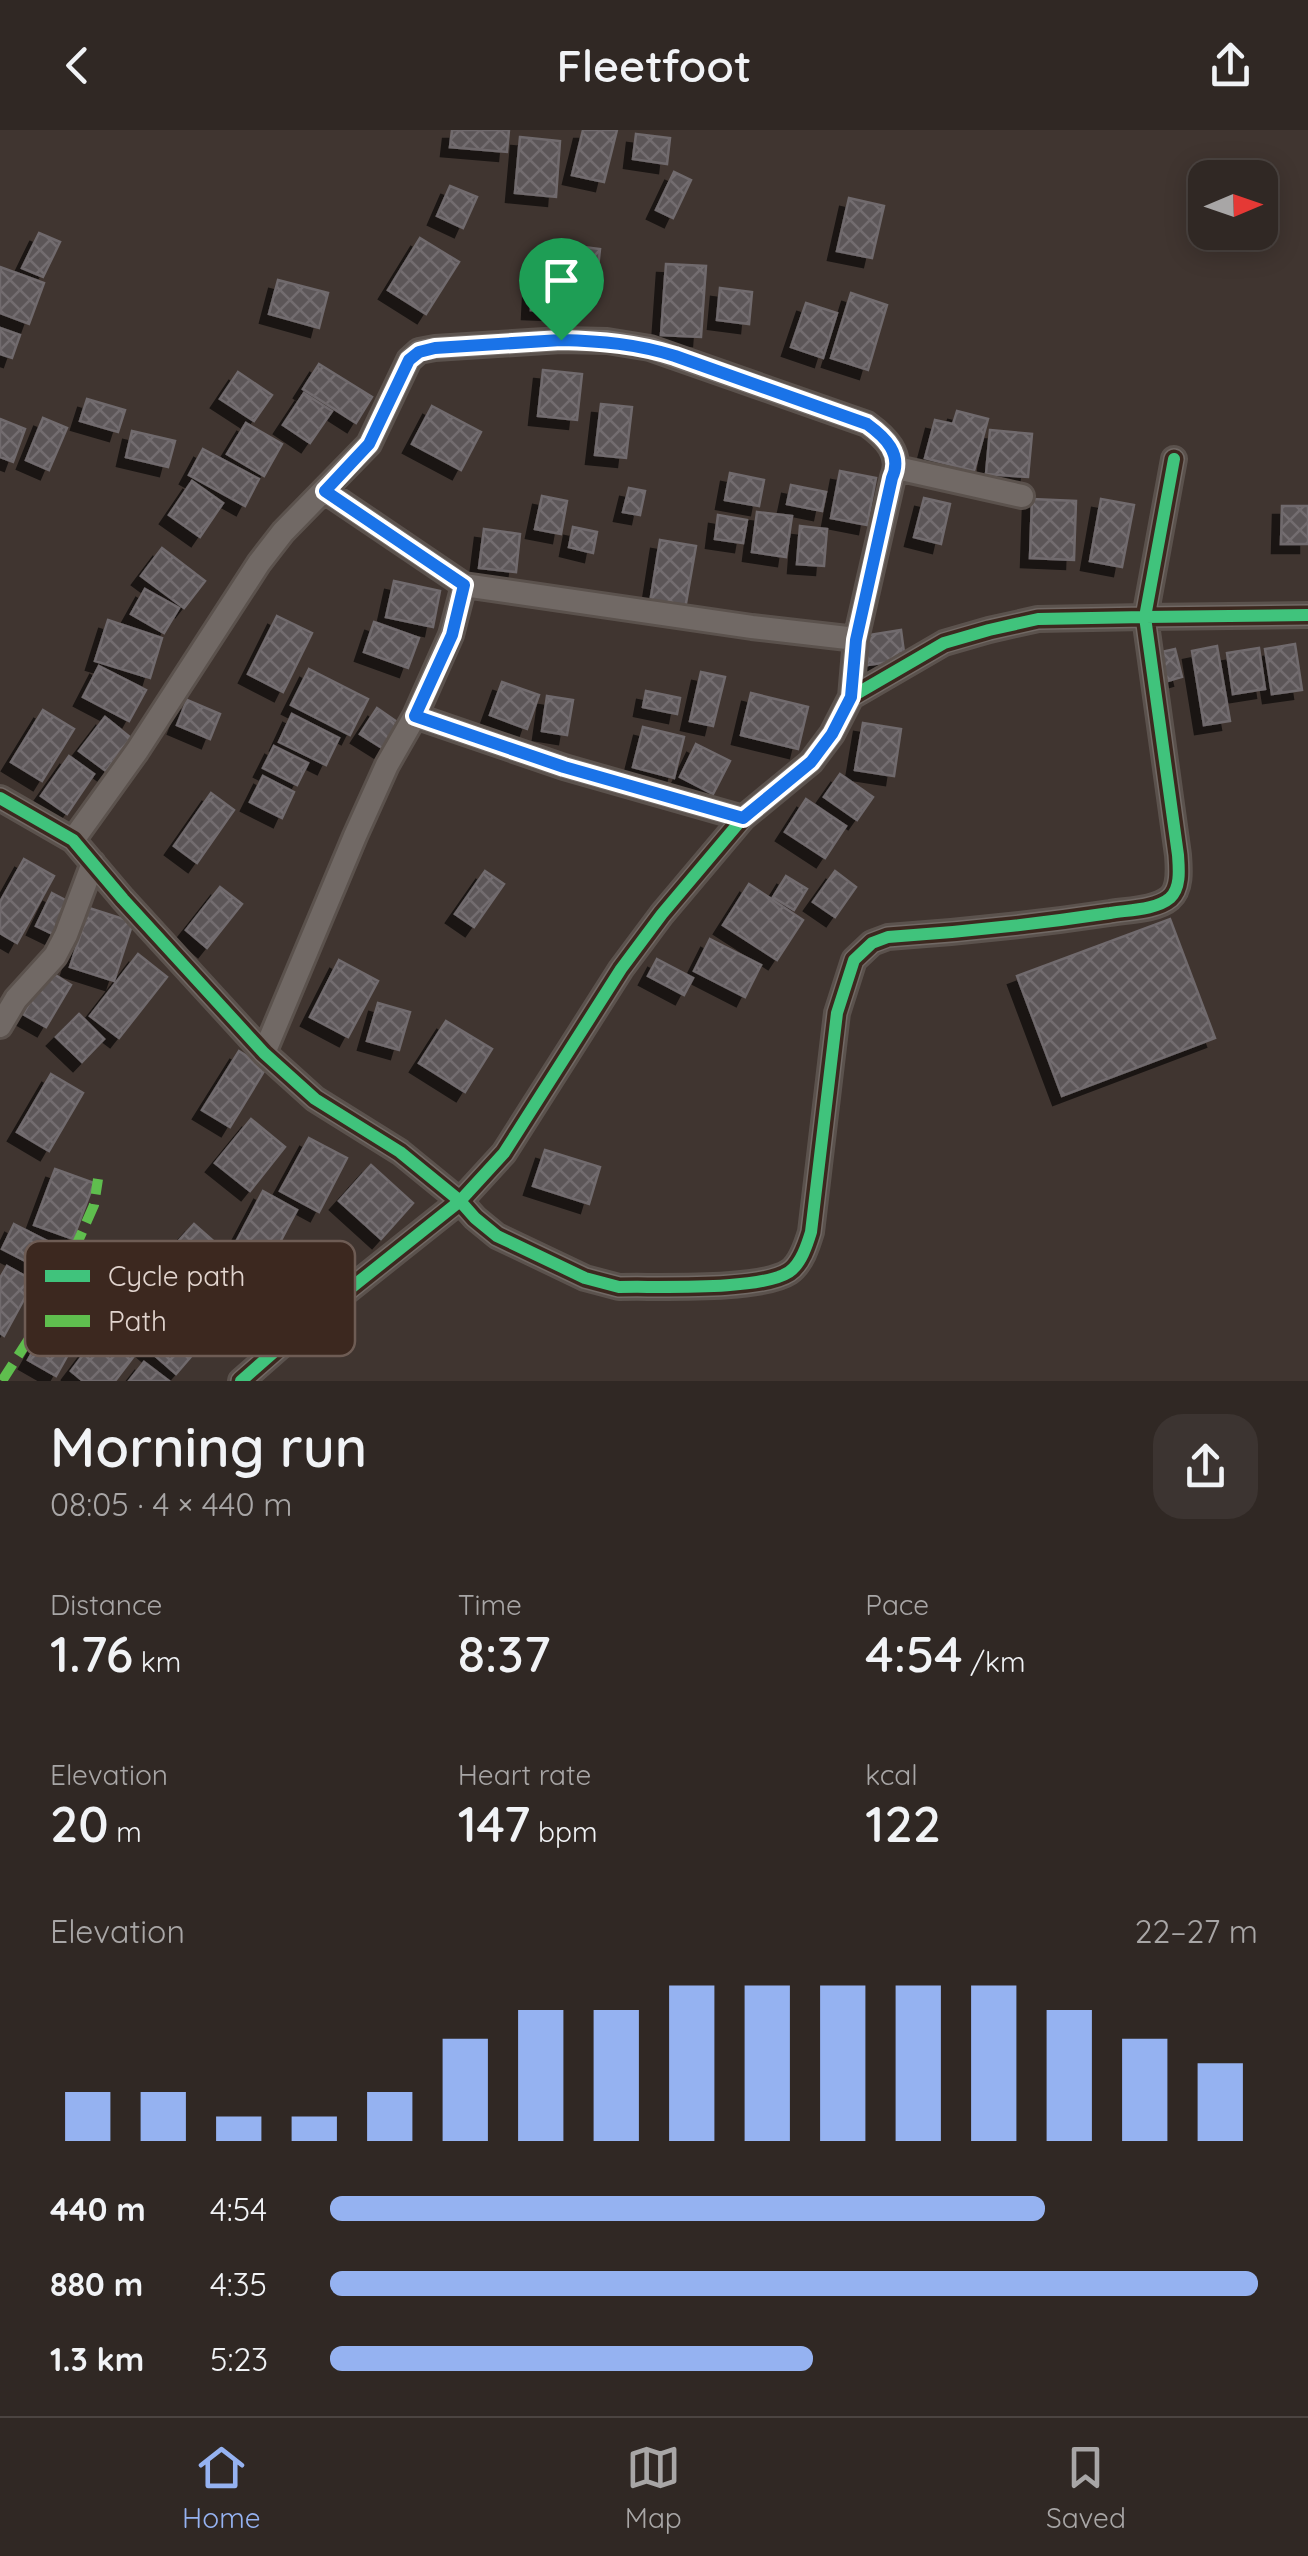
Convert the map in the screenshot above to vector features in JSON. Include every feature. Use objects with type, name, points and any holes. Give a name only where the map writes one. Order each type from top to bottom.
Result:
[{"type":"street","points":[[74,840],[259,563],[283,532],[369,444],[409,360],[419,352],[561,340],[607,341],[650,348],[867,424],[885,436],[897,468],[856,640],[851,697],[832,734],[811,762],[743,818],[674,899],[621,969],[504,1153],[460,1200],[355,1284]]},
{"type":"street","points":[[0,798],[74,840],[122,899],[264,1053],[315,1099],[400,1152],[460,1200],[496,1236],[597,1283],[619,1287],[751,1284],[790,1272],[806,1251],[837,1013],[854,960],[872,943],[888,937],[1057,921],[1161,904],[1172,897],[1179,880],[1178,855],[1145,616],[1174,459]]},
{"type":"street","points":[[897,468],[1022,496]]},
{"type":"street","points":[[325,491],[464,585],[856,640]]},
{"type":"street","points":[[264,1053],[355,836],[452,635],[464,585]]},
{"type":"street","points":[[851,697],[944,644],[1038,620],[1308,615]]},
{"type":"street","points":[[415,716],[564,767],[743,818]]},
{"type":"street","points":[[0,1026],[16,999],[55,956],[93,863]]},
{"type":"street","points":[[241,1381],[269,1356]]},
{"type":"building","points":[[452,130],[509,130],[507,152],[450,147]]},
{"type":"building","points":[[583,130],[617,130],[604,182],[572,175]]},
{"type":"building","points":[[636,134],[670,138],[667,164],[633,159]]},
{"type":"building","points":[[520,137],[560,141],[556,197],[515,193]]},
{"type":"building","points":[[674,172],[691,180],[673,218],[656,210]]},
{"type":"building","points":[[450,186],[477,197],[463,228],[437,216]]},
{"type":"building","points":[[849,198],[884,206],[872,258],[837,251]]},
{"type":"building","points":[[39,233],[60,242],[43,277],[22,268]]},
{"type":"building","points":[[420,238],[459,262],[426,314],[388,290]]},
{"type":"building","points":[[568,245],[600,249],[595,296],[562,293]]},
{"type":"building","points":[[666,264],[706,266],[701,337],[661,335]]},
{"type":"building","points":[[0,267],[44,283],[29,324],[0,313]]},
{"type":"building","points":[[533,271],[558,273],[556,311],[531,310]]},
{"type":"building","points":[[278,280],[328,293],[319,328],[269,314]]},
{"type":"building","points":[[720,288],[752,292],[749,324],[717,320]]},
{"type":"building","points":[[851,293],[887,305],[868,370],[831,358]]},
{"type":"building","points":[[806,303],[837,313],[823,358],[791,347]]},
{"type":"building","points":[[0,328],[20,335],[12,358],[0,354]]},
{"type":"building","points":[[319,364],[372,397],[356,423],[303,389]]},
{"type":"building","points":[[543,370],[582,374],[577,420],[538,416]]},
{"type":"building","points":[[238,372],[272,395],[254,421],[220,399]]},
{"type":"building","points":[[304,393],[332,411],[310,443],[283,425]]},
{"type":"building","points":[[87,399],[125,410],[118,432],[80,421]]},
{"type":"building","points":[[601,404],[632,407],[626,458],[595,455]]},
{"type":"building","points":[[432,406],[481,432],[461,470],[412,444]]},
{"type":"building","points":[[957,411],[988,419],[974,471],[925,458],[935,420],[953,424]]},
{"type":"building","points":[[43,418],[67,428],[49,470],[26,460]]},
{"type":"building","points":[[0,419],[25,429],[13,462],[0,457]]},
{"type":"building","points":[[246,423],[282,444],[264,476],[227,454]]},
{"type":"building","points":[[990,430],[1032,434],[1028,477],[986,474]]},
{"type":"building","points":[[132,431],[175,441],[168,467],[126,457]]},
{"type":"building","points":[[203,449],[259,479],[245,506],[189,475]]},
{"type":"building","points":[[840,471],[876,478],[867,525],[831,518]]},
{"type":"building","points":[[730,473],[764,480],[759,506],[725,500]]},
{"type":"building","points":[[192,481],[223,503],[200,537],[169,515]]},
{"type":"building","points":[[791,485],[826,492],[822,511],[787,504]]},
{"type":"building","points":[[629,488],[645,491],[640,515],[623,512]]},
{"type":"building","points":[[542,496],[567,501],[561,534],[535,529]]},
{"type":"building","points":[[924,498],[950,504],[941,544],[914,537]]},
{"type":"building","points":[[1032,499],[1076,501],[1074,560],[1030,558]]},
{"type":"building","points":[[1101,499],[1134,505],[1122,567],[1090,561]]},
{"type":"building","points":[[1282,506],[1308,506],[1308,544],[1281,544]]},
{"type":"building","points":[[757,512],[792,516],[786,557],[752,552]]},
{"type":"building","points":[[718,515],[747,520],[743,543],[715,539]]},
{"type":"building","points":[[800,526],[827,529],[824,566],[797,564]]},
{"type":"building","points":[[573,527],[597,532],[593,553],[569,547]]},
{"type":"building","points":[[484,529],[520,534],[516,572],[479,568]]},
{"type":"building","points":[[660,540],[696,546],[685,609],[650,603]]},
{"type":"building","points":[[162,548],[205,581],[184,608],[141,576]]},
{"type":"building","points":[[394,581],[440,591],[433,627],[386,617]]},
{"type":"building","points":[[145,589],[179,608],[164,633],[131,614]]},
{"type":"building","points":[[277,616],[312,633],[283,692],[248,674]]},
{"type":"building","points":[[108,620],[162,638],[150,678],[95,661]]},
{"type":"building","points":[[374,622],[419,638],[408,668],[364,652]]},
{"type":"building","points":[[901,630],[905,660],[867,665],[863,636]]},
{"type":"building","points":[[1295,644],[1302,690],[1272,694],[1265,649]]},
{"type":"building","points":[[1217,646],[1230,721],[1204,725],[1192,651]]},
{"type":"building","points":[[1259,648],[1265,689],[1233,694],[1227,653]]},
{"type":"building","points":[[1175,649],[1182,677],[1161,683],[1153,654]]},
{"type":"building","points":[[99,666],[146,690],[129,721],[83,697]]},
{"type":"building","points":[[309,669],[368,699],[350,735],[291,705]]},
{"type":"building","points":[[701,672],[725,677],[713,726],[690,721]]},
{"type":"building","points":[[502,682],[539,695],[527,729],[490,715]]},
{"type":"building","points":[[646,691],[680,698],[677,714],[643,707]]},
{"type":"building","points":[[751,693],[808,707],[798,749],[741,735]]},
{"type":"building","points":[[547,696],[573,700],[567,735],[542,731]]},
{"type":"building","points":[[187,700],[220,714],[210,739],[177,725]]},
{"type":"building","points":[[377,708],[403,726],[387,751],[360,734]]},
{"type":"building","points":[[43,710],[74,729],[42,781],[11,762]]},
{"type":"building","points":[[292,714],[339,738],[326,765],[279,742]]},
{"type":"building","points":[[105,717],[131,738],[106,771],[79,751]]},
{"type":"building","points":[[863,723],[901,729],[894,776],[855,770]]},
{"type":"building","points":[[643,727],[684,737],[674,778],[633,767]]},
{"type":"building","points":[[696,744],[730,761],[713,794],[680,777]]},
{"type":"building","points":[[274,746],[308,763],[297,785],[263,768]]},
{"type":"building","points":[[69,756],[94,774],[67,814],[41,796]]},
{"type":"building","points":[[840,774],[873,797],[857,820],[824,797]]},
{"type":"building","points":[[263,776],[294,792],[282,818],[250,802]]},
{"type":"building","points":[[211,793],[234,810],[197,863],[174,846]]},
{"type":"building","points":[[806,799],[846,826],[825,858],[785,832]]},
{"type":"building","points":[[24,859],[54,876],[17,943],[0,933],[0,902]]},
{"type":"building","points":[[485,871],[504,884],[474,927],[455,914]]},
{"type":"building","points":[[835,871],[856,887],[835,917],[813,902]]},
{"type":"building","points":[[786,876],[807,889],[794,910],[773,897]]},
{"type":"building","points":[[749,884],[803,920],[777,960],[723,925]]},
{"type":"building","points":[[220,887],[242,904],[207,948],[186,930]]},
{"type":"building","points":[[52,893],[75,905],[59,937],[36,926]]},
{"type":"building","points":[[89,908],[133,922],[114,981],[70,967]]},
{"type":"building","points":[[1170,919],[1215,1038],[1062,1096],[1017,976]]},
{"type":"building","points":[[710,939],[761,965],[745,997],[694,971]]},
{"type":"building","points":[[138,954],[167,977],[119,1038],[90,1016]]},
{"type":"building","points":[[657,959],[693,978],[684,995],[648,976]]},
{"type":"building","points":[[339,960],[378,981],[348,1037],[310,1017]]},
{"type":"building","points":[[49,971],[71,985],[46,1027],[23,1014]]},
{"type":"building","points":[[378,1003],[410,1012],[399,1050],[367,1041]]},
{"type":"building","points":[[79,1014],[104,1039],[82,1062],[56,1037]]},
{"type":"building","points":[[446,1021],[492,1049],[465,1092],[419,1063]]},
{"type":"building","points":[[239,1051],[266,1068],[230,1127],[202,1110]]},
{"type":"building","points":[[51,1074],[83,1093],[49,1151],[17,1132]]},
{"type":"building","points":[[251,1119],[285,1147],[250,1191],[215,1163]]},
{"type":"building","points":[[309,1138],[347,1158],[319,1212],[280,1191]]},
{"type":"building","points":[[545,1150],[600,1167],[589,1204],[533,1186]]},
{"type":"building","points":[[371,1165],[413,1203],[381,1239],[339,1201]]},
{"type":"building","points":[[55,1169],[94,1183],[73,1239],[34,1225]]},
{"type":"building","points":[[263,1191],[297,1210],[281,1241],[237,1241]]},
{"type":"building","points":[[14,1224],[47,1241],[25,1241],[25,1261],[2,1249]]},
{"type":"building","points":[[194,1224],[213,1241],[179,1241]]},
{"type":"building","points":[[7,1266],[25,1276],[25,1298],[4,1336],[0,1333],[0,1278]]},
{"type":"building","points":[[30,1356],[67,1356],[56,1376],[28,1360]]},
{"type":"building","points":[[82,1356],[134,1356],[115,1381],[83,1381],[71,1371]]},
{"type":"building","points":[[155,1356],[191,1356],[176,1374]]},
{"type":"building","points":[[144,1362],[169,1381],[129,1381]]},
{"type":"marked path","points":[[78,1241],[94,1205],[98,1179]]},
{"type":"marked path","points":[[2,1381],[25,1345]]},
{"type":"cycle path","points":[[0,798],[73,840],[264,1053],[315,1099],[400,1152],[460,1201],[504,1153],[621,969],[662,914],[743,818],[811,762],[832,734],[851,697],[944,643],[989,630],[1038,619],[1145,617],[1174,459]]},
{"type":"cycle path","points":[[355,1285],[460,1201],[497,1236],[585,1278],[619,1287],[732,1285],[789,1272],[800,1259],[811,1232],[837,1013],[854,960],[872,943],[888,937],[1133,910],[1170,898],[1178,884],[1178,855],[1145,617],[1308,615]]},
{"type":"cycle path","points":[[241,1381],[269,1356]]},
{"type":"route","points":[[561,340],[607,341],[675,356],[867,424],[885,436],[892,449],[897,468],[856,640],[851,697],[832,734],[811,762],[743,818],[564,767],[415,716],[452,635],[464,585],[325,491],[369,444],[409,360],[419,352],[561,340]]}]
